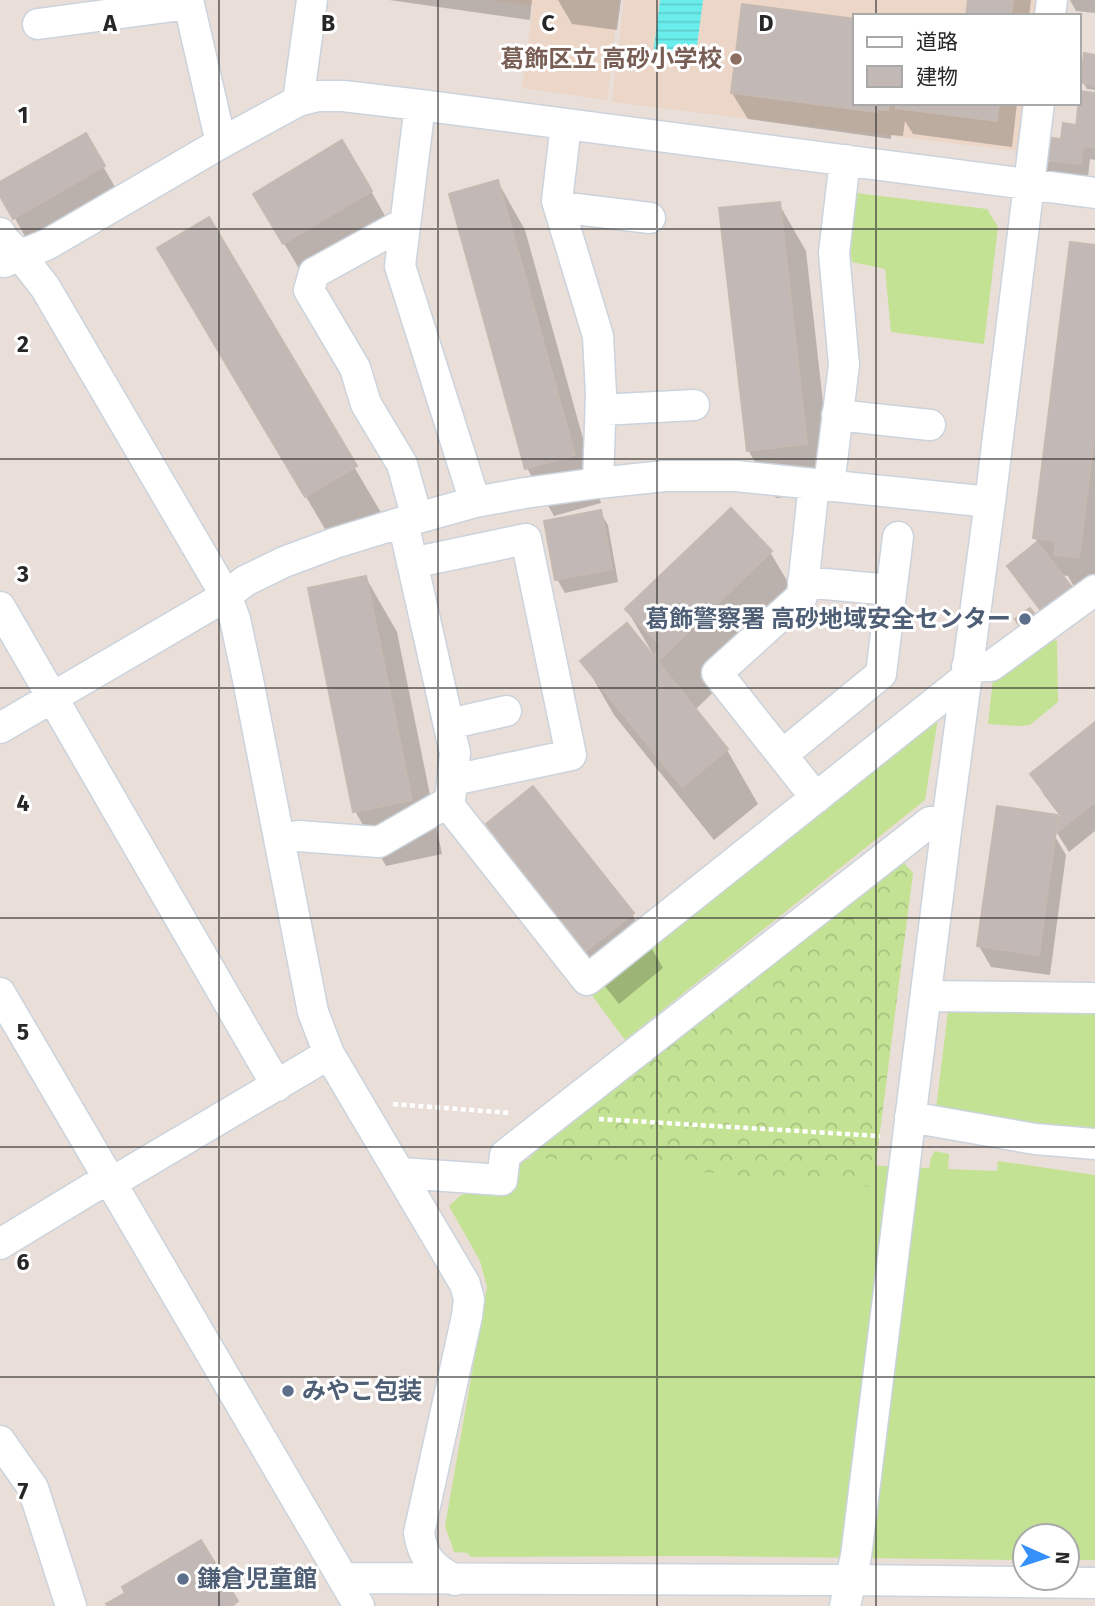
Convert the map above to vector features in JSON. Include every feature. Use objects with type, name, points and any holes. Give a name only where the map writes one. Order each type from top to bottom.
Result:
[{"type":"street","points":[[298,101],[312,0]]},
{"type":"street","points":[[38,24],[189,2],[221,143]]},
{"type":"street","points":[[10,260],[48,244],[298,101],[318,96],[343,96],[419,105],[1095,193]]},
{"type":"street","points":[[419,105],[400,266],[475,502]]},
{"type":"street","points":[[848,1593],[856,1556],[901,1127],[926,996],[1039,105]]},
{"type":"street","points":[[566,124],[557,201],[598,336],[601,410],[598,483]]},
{"type":"street","points":[[816,798],[717,673],[802,596],[844,365],[834,253],[845,160]]},
{"type":"street","points":[[559,207],[650,218]]},
{"type":"street","points":[[405,223],[314,273],[309,290],[355,368],[366,404],[402,464],[410,520],[412,563],[456,753],[450,792],[587,980],[816,798],[967,673],[991,666],[1095,590]]},
{"type":"street","points":[[0,233],[10,260],[45,286],[226,596],[238,630],[313,1012],[329,1054],[465,1284],[469,1298],[467,1316],[419,1532],[421,1544],[432,1565],[455,1580]]},
{"type":"street","points":[[601,410],[694,405]]},
{"type":"street","points":[[837,415],[930,425]]},
{"type":"street","points":[[0,727],[226,596],[245,581],[284,562],[335,543],[475,502],[598,483],[665,476],[736,476],[990,502]]},
{"type":"street","points":[[782,755],[881,674],[898,537]]},
{"type":"street","points":[[279,839],[298,836],[379,842],[450,792],[571,755],[526,539],[412,563]]},
{"type":"street","points":[[803,582],[891,590]]},
{"type":"street","points":[[0,607],[276,1086]]},
{"type":"street","points":[[449,724],[506,711]]},
{"type":"street","points":[[401,1173],[502,1180],[505,1155],[930,822],[947,823]]},
{"type":"street","points":[[0,993],[359,1606]]},
{"type":"street","points":[[926,996],[1095,998]]},
{"type":"street","points":[[0,1244],[92,1188],[121,1177],[329,1054]]},
{"type":"street","points":[[901,1127],[1095,1144]]},
{"type":"street","points":[[0,1441],[33,1488],[71,1606]]},
{"type":"street","points":[[344,1578],[848,1593],[1095,1583]]},
{"type":"path","points":[[393,1104],[555,1116],[901,1127]]},
{"type":"shaded area","points":[[486,0],[619,0],[607,100],[522,88],[533,6]]},
{"type":"shaded area","name":"葛飾区立 高砂小学校","points":[[624,0],[1037,0],[1035,14],[853,14],[853,105],[1023,105],[1017,151],[612,102]]},
{"type":"green space","points":[[856,193],[987,209],[998,227],[984,344],[891,332],[885,269],[852,262],[850,247]]},
{"type":"green space","points":[[1047,639],[1057,641],[1058,702],[1030,725],[988,724],[993,679]]},
{"type":"green space","points":[[938,718],[925,800],[625,1040],[588,990]]},
{"type":"green space","points":[[904,863],[913,873],[873,1187],[531,1157],[537,1147]]},
{"type":"green space","points":[[1095,1008],[1095,1130],[1062,1129],[936,1109],[948,1011]]},
{"type":"green space","points":[[542,1151],[929,1168],[935,1151],[949,1154],[948,1169],[997,1171],[998,1161],[1095,1175],[1095,1560],[1081,1560],[1081,1522],[1011,1522],[1011,1560],[704,1556],[471,1557],[467,1553],[454,1552],[445,1526],[487,1287],[480,1261],[449,1206],[460,1196]]},
{"type":"water","points":[[660,0],[703,0],[695,61],[653,55]]},
{"type":"building","points":[[968,0],[1013,0],[1011,14],[966,14]]},
{"type":"building","points":[[742,4],[853,19],[853,105],[889,105],[888,110],[877,109],[877,112],[731,93]]},
{"type":"building","points":[[1084,53],[1095,55],[1095,85],[1081,83]]},
{"type":"building","points":[[1081,91],[1095,93],[1095,147],[1074,145]]},
{"type":"building","points":[[896,105],[999,105],[997,121],[896,108]]},
{"type":"building","points":[[1063,123],[1076,125],[1074,145],[1083,146],[1081,164],[1038,159],[1041,137],[1061,139]]},
{"type":"building","points":[[86,133],[105,166],[13,219],[0,196],[0,182]]},
{"type":"building","points":[[342,140],[372,191],[283,244],[253,194]]},
{"type":"building","points":[[498,180],[575,455],[525,469],[449,194]]},
{"type":"building","points":[[780,202],[807,444],[747,451],[719,208]]},
{"type":"building","points":[[209,217],[357,466],[305,497],[157,248]]},
{"type":"building","points":[[1070,242],[1095,245],[1095,430],[1079,558],[1054,555],[1056,541],[1033,538]]},
{"type":"building","points":[[731,508],[772,551],[658,661],[653,655],[662,647],[625,609]]},
{"type":"building","points":[[601,510],[612,569],[555,580],[544,521]]},
{"type":"building","points":[[1037,542],[1074,590],[1043,613],[1007,566]]},
{"type":"building","points":[[366,576],[412,800],[353,812],[308,588]]},
{"type":"building","points":[[1030,608],[1038,618],[1022,629],[1015,619]]},
{"type":"building","points":[[627,623],[728,749],[682,787],[580,661]]},
{"type":"building","points":[[1095,722],[1095,802],[1056,833],[1058,819],[1062,815],[1030,774]]},
{"type":"building","points":[[533,786],[634,913],[586,951],[486,824]]},
{"type":"building","points":[[997,806],[1058,815],[1039,955],[977,946]]},
{"type":"building","points":[[201,1540],[238,1601],[232,1606],[106,1604],[125,1593],[122,1587]]},
{"type":"place","name":"葛飾区立 高砂小学校","points":[[736,59]]},
{"type":"place","name":"葛飾警察署 高砂地域安全センター","points":[[1025,619]]},
{"type":"place","name":"みやこ包装","points":[[288,1391]]},
{"type":"place","name":"鎌倉児童館","points":[[183,1579]]}]
